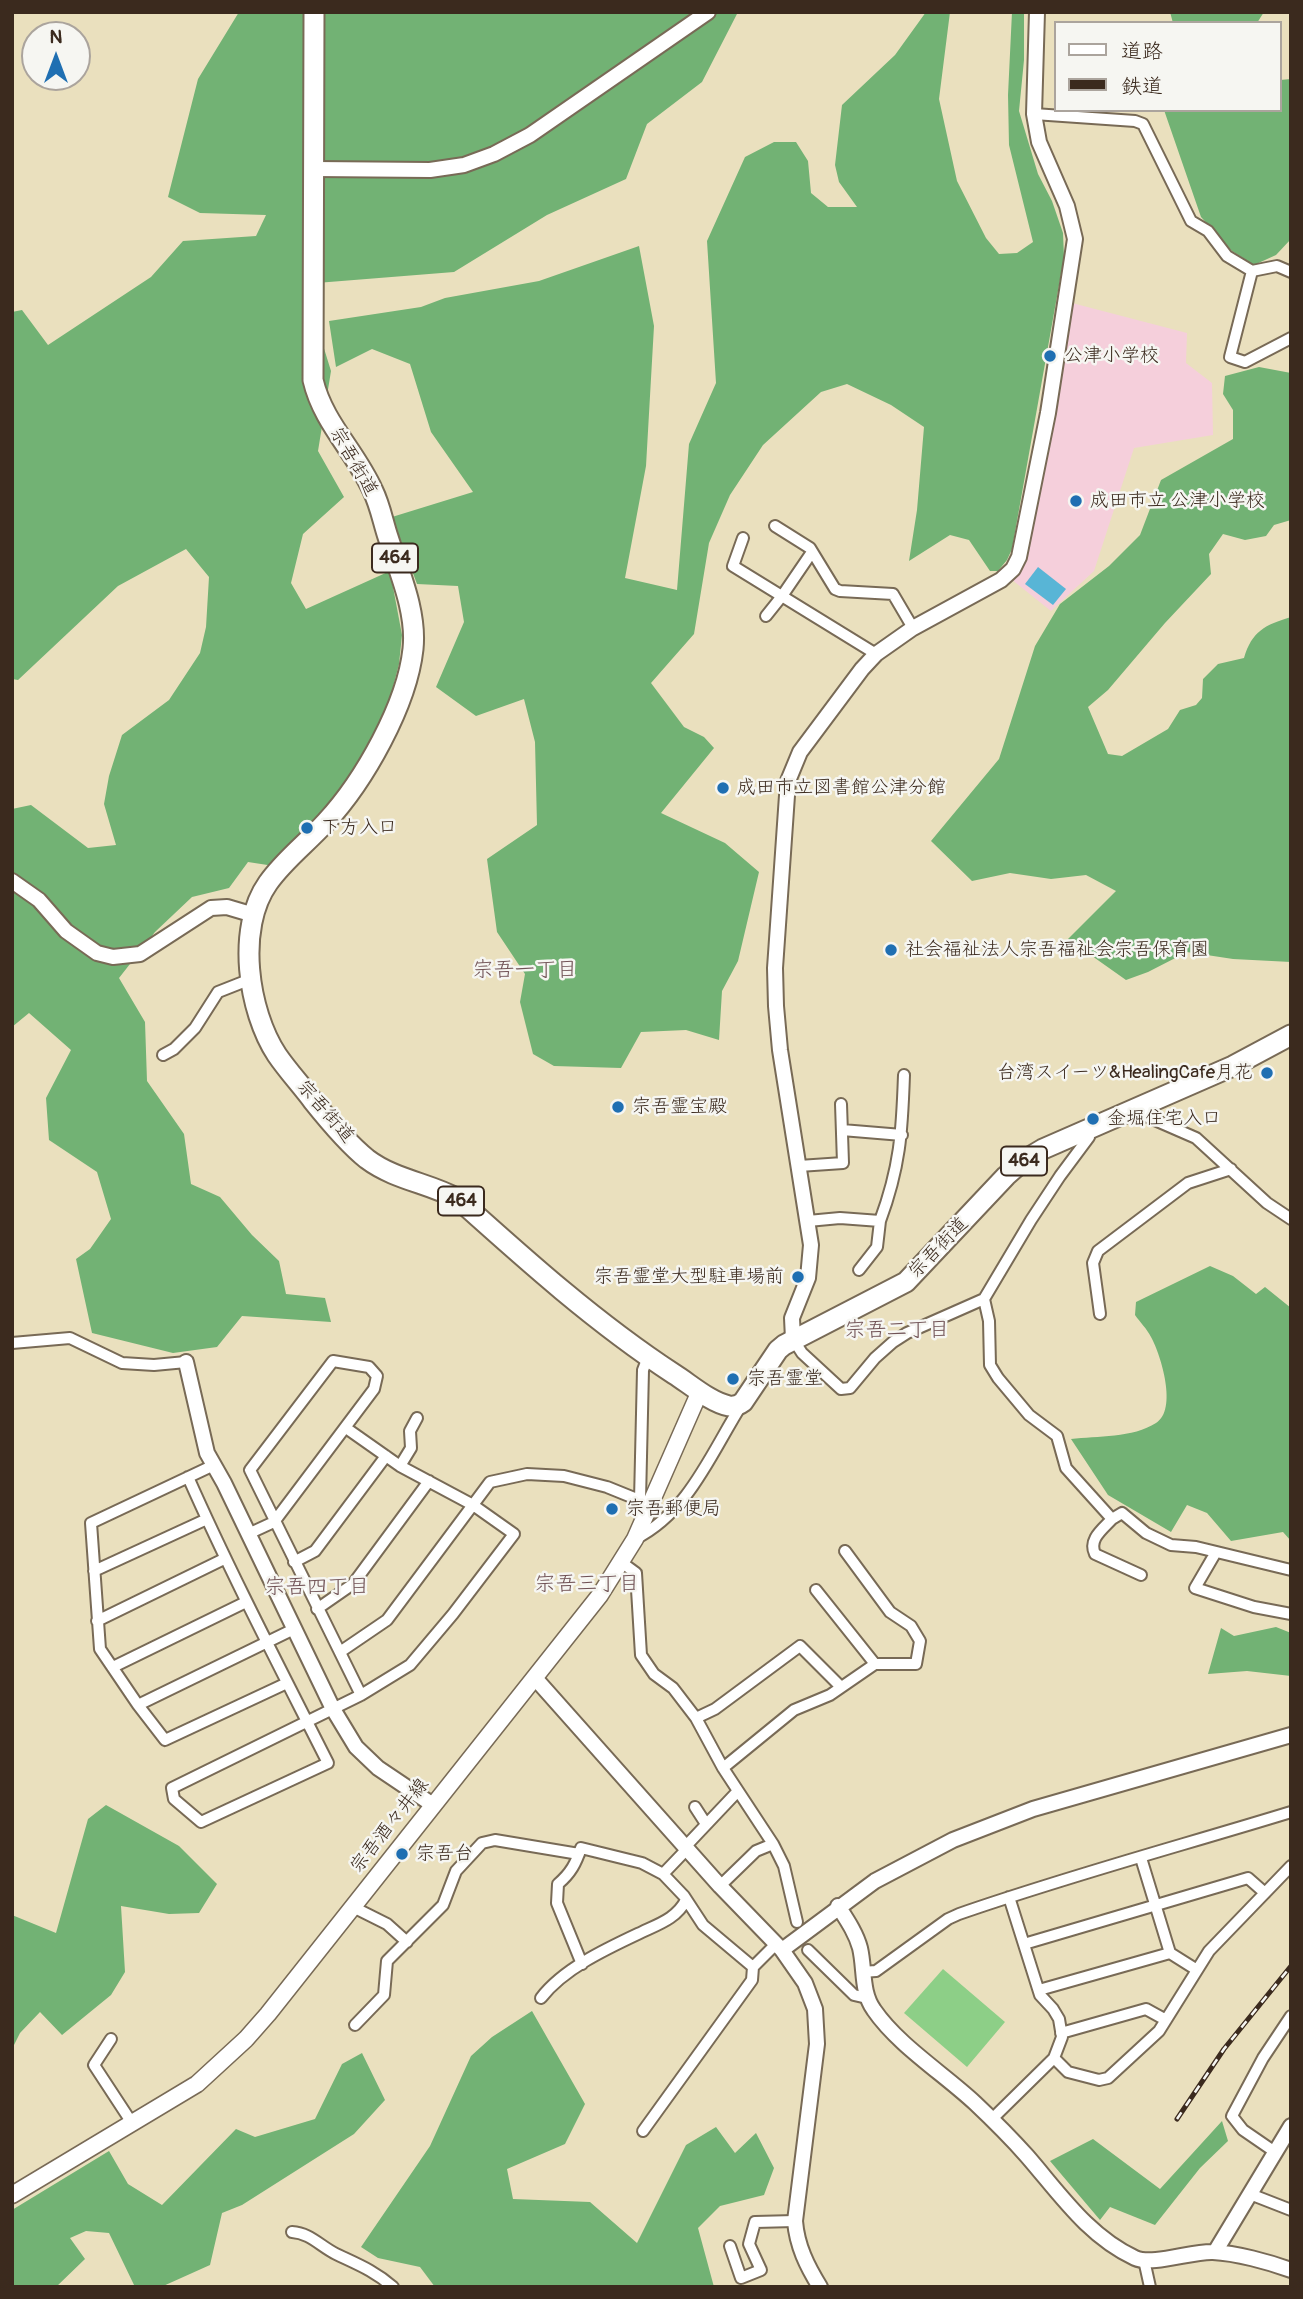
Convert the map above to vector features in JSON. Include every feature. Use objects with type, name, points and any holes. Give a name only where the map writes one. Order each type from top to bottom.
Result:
[{"type":"highway","name":"宗吾街道","points":[[314,12],[313,380],[323,410],[373,491],[409,604],[414,646],[404,688],[361,779],[327,821],[276,873],[259,897],[254,915],[249,952],[251,979],[266,1033],[277,1055],[330,1121],[365,1157],[394,1175],[440,1189],[458,1199],[579,1305],[648,1357],[730,1407],[743,1402],[778,1350],[793,1339],[906,1282],[1023,1161],[1087,1129],[1233,1066],[1291,1035]]},
{"type":"main road","name":"宗吾酒々井線","points":[[12,2195],[197,2084],[246,2039],[600,1595],[635,1539],[644,1502],[700,1391]]},
{"type":"street","points":[[315,169],[430,170],[464,165],[530,135],[708,12]]},
{"type":"street","points":[[1037,12],[1034,114],[1039,142],[1067,206],[1075,239],[1048,413],[1019,557],[1013,569],[1001,580],[914,628],[876,654],[800,752],[792,768],[786,796],[775,968],[776,1006],[780,1050],[811,1245],[808,1278],[792,1318],[793,1339],[802,1353],[841,1389],[850,1388],[875,1357],[893,1342],[907,1333],[984,1299],[1052,1187],[1089,1137],[1087,1129]]},
{"type":"street","points":[[1034,114],[1135,121],[1143,124],[1191,221],[1208,231],[1227,256],[1252,271],[1277,266],[1291,272]]},
{"type":"street","points":[[1252,271],[1230,357],[1245,362],[1291,338]]},
{"type":"street","points":[[775,526],[810,548],[835,589],[840,592],[893,594],[914,628]]},
{"type":"street","points":[[743,538],[733,566],[876,654]]},
{"type":"street","points":[[765,616],[812,552]]},
{"type":"street","points":[[12,881],[39,900],[66,931],[97,953],[113,957],[140,954],[211,908],[227,907],[254,915]]},
{"type":"street","points":[[163,1055],[174,1049],[195,1028],[218,992],[251,979]]},
{"type":"street","points":[[859,1270],[877,1247],[880,1222],[893,1184],[902,1135],[904,1076]]},
{"type":"street","points":[[799,1166],[843,1163],[841,1104]]},
{"type":"street","points":[[1131,1110],[1196,1138],[1267,1203],[1291,1219]]},
{"type":"street","points":[[842,1130],[902,1135]]},
{"type":"street","points":[[1100,1314],[1093,1263],[1098,1251],[1188,1183],[1231,1169]]},
{"type":"street","points":[[808,1221],[840,1218],[880,1222]]},
{"type":"street","points":[[984,1299],[989,1321],[990,1365],[1030,1415],[1057,1436],[1066,1468],[1112,1519]]},
{"type":"street","points":[[12,1343],[70,1338],[122,1363],[154,1365],[186,1362],[206,1453],[224,1483],[333,1709],[356,1747],[378,1768],[433,1805]]},
{"type":"street","points":[[340,1652],[387,1620],[490,1482],[527,1474],[564,1476],[607,1487],[644,1502],[643,1370],[648,1357]]},
{"type":"street","points":[[248,1534],[274,1522],[346,1428],[374,1389],[377,1376],[369,1367],[334,1361],[250,1470],[274,1522],[360,1695]]},
{"type":"street","points":[[635,1539],[666,1520],[690,1492],[743,1402]]},
{"type":"street","points":[[400,1465],[411,1448],[410,1431],[417,1418]]},
{"type":"street","points":[[188,1476],[224,1559],[267,1642],[287,1683],[307,1721],[328,1763],[201,1822],[174,1799],[172,1788],[307,1721],[333,1709],[410,1665],[514,1534],[473,1505],[400,1465],[346,1428]]},
{"type":"street","points":[[295,1562],[315,1551],[386,1456]]},
{"type":"street","points":[[214,1465],[91,1523],[100,1648],[165,1740],[287,1683]]},
{"type":"street","points":[[317,1609],[353,1584],[429,1481]]},
{"type":"street","points":[[1141,1575],[1095,1554],[1092,1547],[1093,1539],[1112,1519],[1122,1513],[1146,1533],[1171,1545],[1196,1547],[1291,1570]]},
{"type":"street","points":[[94,1571],[207,1519]]},
{"type":"street","points":[[723,1768],[794,1710],[830,1695],[875,1664],[916,1664],[920,1641],[911,1626],[890,1612],[845,1551]]},
{"type":"street","points":[[1216,1552],[1195,1588],[1254,1607],[1291,1614]]},
{"type":"street","points":[[97,1621],[224,1559]]},
{"type":"street","points":[[621,1562],[636,1573],[641,1654],[654,1674],[673,1688],[696,1718],[723,1768],[773,1844],[784,1866],[797,1922]]},
{"type":"street","points":[[816,1590],[875,1664]]},
{"type":"street","points":[[113,1667],[246,1602]]},
{"type":"street","points":[[138,1705],[294,1629]]},
{"type":"street","points":[[696,1718],[715,1709],[800,1646],[841,1687]]},
{"type":"street","points":[[535,1678],[720,1886],[779,1947],[805,1983],[815,2010],[817,2060],[795,2221],[796,2236],[802,2253],[820,2287]]},
{"type":"street","points":[[643,2131],[752,1980],[753,1967],[838,1906],[914,1858],[995,1822],[1291,1735]]},
{"type":"street","points":[[663,1874],[738,1791]]},
{"type":"street","points":[[695,1807],[706,1824]]},
{"type":"street","points":[[863,1972],[876,1971],[948,1919],[1078,1874],[1142,1858],[1291,1812]]},
{"type":"street","points":[[355,2025],[384,1995],[387,1961],[443,1905],[456,1871],[482,1843],[495,1840],[579,1854]]},
{"type":"street","points":[[720,1886],[756,1850],[773,1844]]},
{"type":"street","points":[[582,1964],[556,1899],[558,1884],[569,1875],[581,1848],[642,1863],[663,1874],[684,1896],[703,1925],[753,1967]]},
{"type":"street","points":[[1142,1858],[1170,1953],[1197,1970]]},
{"type":"street","points":[[1054,2058],[1068,2072],[1099,2080],[1108,2078],[1159,2031],[1209,1951],[1291,1866]]},
{"type":"street","points":[[1024,1944],[1248,1878],[1265,1893]]},
{"type":"street","points":[[992,2119],[1054,2058],[1062,2037],[1059,2019],[1039,1990],[1009,1897]]},
{"type":"street","points":[[541,1998],[550,1986],[567,1972],[644,1931],[663,1924],[686,1900]]},
{"type":"street","points":[[838,1906],[852,1928],[859,1947],[867,1998],[881,2019],[992,2119],[1027,2155],[1069,2207],[1090,2227],[1116,2247],[1144,2260],[1215,2252],[1268,2263],[1290,2272]]},
{"type":"street","points":[[353,1907],[387,1924],[407,1942]]},
{"type":"street","points":[[808,1950],[854,1995],[867,1998]]},
{"type":"street","points":[[1039,1990],[1170,1953]]},
{"type":"street","points":[[1061,2033],[1146,2010],[1166,2020]]},
{"type":"street","points":[[1275,2152],[1243,2130],[1232,2116],[1263,2058],[1291,2016]]},
{"type":"street","points":[[111,2039],[94,2065],[132,2123]]},
{"type":"street","points":[[1215,2252],[1291,2126]]},
{"type":"street","points":[[1250,2194],[1291,2210]]},
{"type":"street","points":[[730,2246],[741,2278],[761,2270],[749,2244],[755,2221],[795,2221]]},
{"type":"street","points":[[292,2232],[313,2238],[335,2253],[377,2273],[393,2287]]},
{"type":"street","points":[[1144,2260],[1150,2287]]},
{"type":"shaded area","name":"成田市立 公津小学校","points":[[1072,303],[1187,333],[1186,363],[1212,383],[1213,435],[1134,448],[1094,571],[1051,611],[1011,579],[1024,555]]},
{"type":"green space","points":[[239,12],[738,12],[702,82],[647,124],[626,179],[547,215],[454,272],[304,284],[331,371],[318,451],[344,497],[303,534],[291,583],[306,609],[390,571],[402,635],[399,664],[388,707],[341,794],[274,866],[248,862],[229,888],[192,897],[155,932],[119,978],[145,1022],[147,1081],[184,1134],[191,1184],[220,1197],[252,1235],[279,1261],[286,1294],[325,1298],[331,1322],[242,1316],[217,1347],[173,1353],[92,1333],[76,1259],[90,1249],[111,1219],[97,1172],[49,1140],[46,1098],[71,1050],[29,1013],[12,1027],[12,809],[31,805],[88,848],[116,845],[104,804],[109,776],[122,735],[169,700],[200,653],[206,627],[209,577],[186,549],[118,586],[18,680],[12,679],[12,312],[22,310],[48,345],[151,277],[183,241],[256,236],[266,215],[200,213],[168,197],[198,79]]},
{"type":"green space","points":[[926,12],[950,12],[939,99],[957,181],[986,238],[999,254],[1017,253],[1033,242],[1009,145],[1008,95],[1012,12],[1024,12],[1024,60],[1019,111],[1038,174],[1052,201],[1063,233],[1064,257],[1012,549],[998,571],[990,571],[969,540],[950,535],[909,561],[917,510],[924,427],[891,405],[847,384],[821,392],[763,445],[730,495],[709,543],[694,634],[651,683],[684,727],[704,737],[714,748],[661,813],[725,843],[759,872],[738,961],[722,991],[719,1040],[686,1030],[641,1032],[621,1068],[554,1066],[533,1054],[520,1002],[525,974],[497,932],[487,859],[537,825],[535,742],[524,699],[476,716],[436,687],[464,622],[458,586],[417,584],[392,517],[473,492],[431,432],[410,364],[372,349],[336,367],[329,321],[421,307],[445,298],[539,281],[639,246],[654,326],[646,466],[625,578],[677,590],[689,444],[716,383],[707,241],[745,157],[774,142],[796,142],[808,161],[811,193],[828,207],[857,207],[839,182],[835,165],[842,105],[895,55]]},
{"type":"green space","points":[[1170,12],[1264,12],[1258,21],[1172,21]]},
{"type":"green space","points":[[1291,79],[1291,239],[1276,255],[1254,265],[1232,251],[1201,217],[1165,112],[1282,112],[1282,80]]},
{"type":"green space","points":[[1259,367],[1291,373],[1291,520],[1274,525],[1266,536],[1245,540],[1223,534],[1209,554],[1211,574],[1108,690],[1088,707],[1108,754],[1122,756],[1168,729],[1180,710],[1196,705],[1202,698],[1203,679],[1218,664],[1244,658],[1251,641],[1261,630],[1291,617],[1291,962],[1233,959],[1187,952],[1126,980],[1068,939],[1116,891],[1086,875],[1051,879],[1010,873],[972,881],[931,841],[999,759],[1035,646],[1060,604],[1109,566],[1140,535],[1161,480],[1233,439],[1233,410],[1223,394],[1225,376]]},
{"type":"green space","points":[[1210,1266],[1233,1276],[1256,1294],[1265,1287],[1291,1308],[1291,1541],[1283,1532],[1231,1541],[1207,1513],[1187,1505],[1171,1532],[1108,1495],[1071,1439],[1115,1436],[1137,1431],[1156,1423],[1163,1416],[1167,1395],[1163,1369],[1151,1337],[1135,1315],[1136,1302]]},
{"type":"green space","points":[[1276,1627],[1291,1633],[1291,1676],[1247,1671],[1208,1674],[1221,1628],[1234,1636]]},
{"type":"green space","points":[[106,1805],[179,1846],[217,1884],[199,1913],[169,1914],[121,1906],[125,1972],[111,1995],[62,2035],[40,2012],[20,2033],[12,2049],[12,1915],[56,1933],[88,1819]]},
{"type":"green space","points":[[943,1969],[1005,2022],[967,2067],[904,2013]]},
{"type":"green space","points":[[532,2011],[585,2104],[565,2144],[507,2169],[513,2199],[590,2202],[637,2243],[686,2145],[716,2127],[735,2153],[756,2133],[774,2168],[764,2195],[720,2206],[698,2228],[714,2287],[435,2287],[420,2267],[378,2258],[361,2247],[430,2146],[471,2056],[492,2037]]},
{"type":"green space","points":[[362,2053],[385,2100],[354,2134],[242,2205],[222,2213],[210,2265],[161,2287],[135,2287],[109,2233],[86,2231],[70,2238],[85,2259],[56,2287],[12,2287],[12,2210],[109,2151],[128,2184],[162,2205],[236,2129],[255,2137],[315,2119],[342,2064]]},
{"type":"green space","points":[[1222,2121],[1228,2141],[1200,2168],[1155,2225],[1110,2207],[1100,2220],[1050,2161],[1093,2139],[1160,2189]]},
{"type":"water","points":[[1038,567],[1066,589],[1053,605],[1025,584]]},
{"type":"railway","points":[[1177,2119],[1224,2049],[1291,1966]]},
{"type":"place","name":"公津小学校","points":[[1050,356]]},
{"type":"place","name":"成田市立 公津小学校","points":[[1076,501]]},
{"type":"place","name":"成田市立図書館公津分館","points":[[723,788]]},
{"type":"place","name":"下方入口","points":[[307,828]]},
{"type":"place","name":"社会福祉法人宗吾福祉会宗吾保育園","points":[[891,950]]},
{"type":"place","name":"台湾スイーツ&HealingCafe月花","points":[[1267,1073]]},
{"type":"place","name":"宗吾霊宝殿","points":[[618,1107]]},
{"type":"place","name":"金堀住宅入口","points":[[1093,1119]]},
{"type":"place","name":"宗吾霊堂大型駐車場前","points":[[798,1277]]},
{"type":"place","name":"宗吾霊堂","points":[[733,1379]]},
{"type":"place","name":"宗吾郵便局","points":[[612,1509]]},
{"type":"place","name":"宗吾台","points":[[402,1854]]},
{"type":"district","name":"宗吾一丁目","points":[[525,971]]},
{"type":"district","name":"宗吾二丁目","points":[[897,1331]]},
{"type":"district","name":"宗吾三丁目","points":[[587,1585]]},
{"type":"district","name":"宗吾四丁目","points":[[317,1588]]}]
